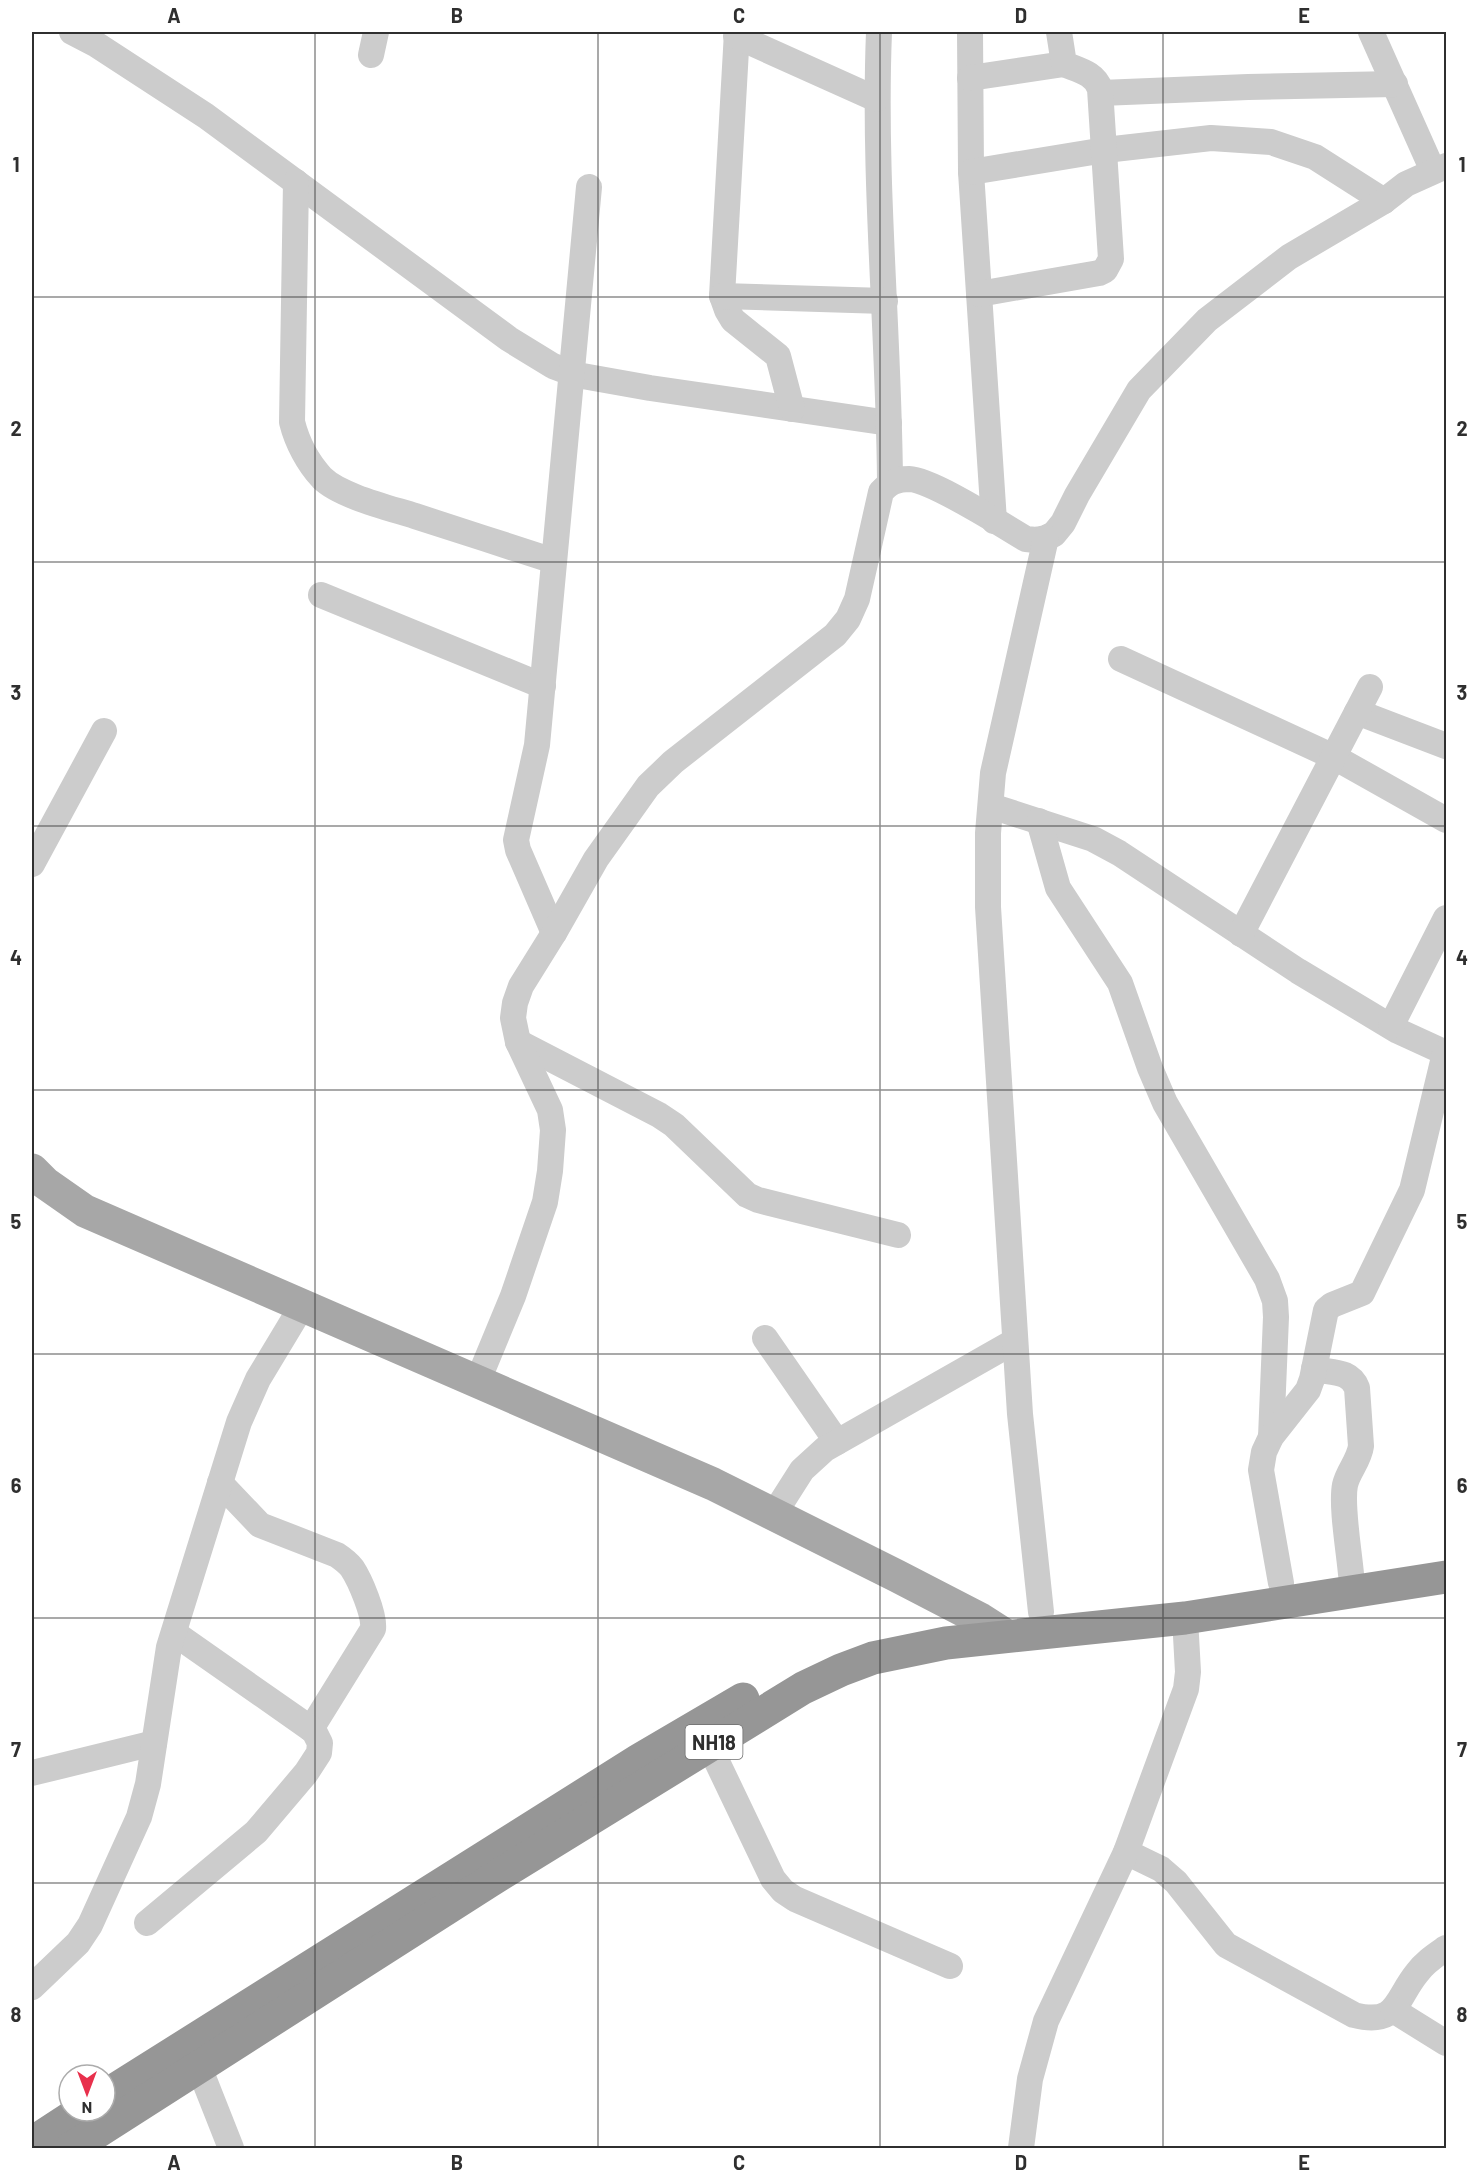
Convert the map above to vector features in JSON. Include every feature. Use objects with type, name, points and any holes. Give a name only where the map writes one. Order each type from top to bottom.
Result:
[{"type":"highway","name":"NH18","points":[[72,2148],[709,1745],[803,1688],[841,1670],[873,1658],[1041,1612],[1351,1574],[1446,1559]]},
{"type":"highway","name":"NH18","points":[[117,2088],[639,1760],[794,1669],[829,1653],[865,1641],[938,1625],[992,1627],[1185,1618],[1446,1577]]},
{"type":"highway","points":[[32,2143],[63,2123]]},
{"type":"main road","points":[[32,1170],[45,1183],[85,1211],[714,1484],[992,1627]]},
{"type":"street","points":[[72,32],[97,45],[206,116],[509,339],[553,366],[572,373],[650,388],[889,423]]},
{"type":"street","points":[[879,32],[876,99],[890,482]]},
{"type":"street","points":[[970,32],[971,172],[994,521]]},
{"type":"street","points":[[1059,32],[1064,64]]},
{"type":"street","points":[[477,1383],[513,1296],[545,1202],[550,1171],[553,1130],[550,1110],[518,1042],[513,1018],[515,1003],[521,986],[596,858],[648,786],[673,762],[835,635],[848,619],[857,599],[881,492],[890,482],[910,479],[931,485],[1026,539],[1036,540],[1054,534],[1063,523],[1139,390],[1207,320],[1289,258],[1384,201],[1406,184],[1440,169],[1395,84],[1371,32]]},
{"type":"street","points":[[792,409],[778,356],[733,320],[722,296],[737,34],[876,99]]},
{"type":"street","points":[[970,78],[1064,64],[1091,75],[1098,82],[1101,93],[1111,248],[1111,259],[1105,270],[1100,273],[979,294]]},
{"type":"street","points":[[1101,93],[1395,84]]},
{"type":"street","points":[[971,172],[1105,150],[1211,138],[1270,142],[1315,157],[1384,201]]},
{"type":"street","points":[[296,182],[292,422],[309,460],[323,479],[342,490],[375,503],[555,561]]},
{"type":"street","points":[[554,933],[518,850],[516,840],[536,755],[589,187]]},
{"type":"street","points":[[722,296],[885,301]]},
{"type":"street","points":[[1041,1612],[1020,1414],[987,908],[988,833],[993,773],[1046,538]]},
{"type":"street","points":[[321,595],[543,686]]},
{"type":"street","points":[[1121,659],[1334,757],[1446,820]]},
{"type":"street","points":[[1241,934],[1370,687]]},
{"type":"street","points":[[1357,712],[1446,746]]},
{"type":"street","points":[[32,864],[104,731]]},
{"type":"street","points":[[991,806],[1093,839],[1298,971],[1391,1026],[1446,1053],[1412,1190],[1362,1293],[1332,1305],[1326,1310],[1308,1390],[1271,1437],[1264,1452],[1261,1470],[1281,1583]]},
{"type":"street","points":[[1039,821],[1058,888],[1120,983],[1165,1103],[1268,1280],[1275,1301],[1276,1317],[1271,1437]]},
{"type":"street","points":[[1391,1026],[1446,918]]},
{"type":"street","points":[[518,1042],[674,1125],[747,1195],[758,1200],[898,1235]]},
{"type":"street","points":[[32,1987],[78,1942],[90,1925],[139,1817],[148,1784],[169,1647],[239,1422],[258,1379],[302,1306]]},
{"type":"street","points":[[765,1338],[837,1442]]},
{"type":"street","points":[[774,1514],[802,1470],[825,1449],[1015,1341]]},
{"type":"street","points":[[1314,1370],[1349,1376],[1354,1380],[1357,1388],[1361,1446],[1360,1454],[1347,1478],[1344,1494],[1351,1574]]},
{"type":"street","points":[[220,1483],[260,1525],[337,1555],[347,1562],[354,1570],[372,1614],[373,1629],[311,1729]]},
{"type":"street","points":[[1021,2148],[1030,2079],[1046,2021],[1126,1852],[1186,1689],[1188,1672],[1185,1618]]},
{"type":"street","points":[[147,1923],[256,1832],[306,1773],[320,1748],[318,1736],[311,1729],[174,1633]]},
{"type":"street","points":[[32,1773],[154,1743]]},
{"type":"street","points":[[709,1745],[772,1879],[783,1892],[950,1966]]},
{"type":"street","points":[[1126,1852],[1169,1875],[1218,1937],[1236,1952],[1354,2015],[1370,2019],[1382,2017],[1393,2010],[1416,1974],[1446,1948]]},
{"type":"street","points":[[1393,2010],[1446,2043]]},
{"type":"street","points":[[199,2067],[231,2148]]}]
